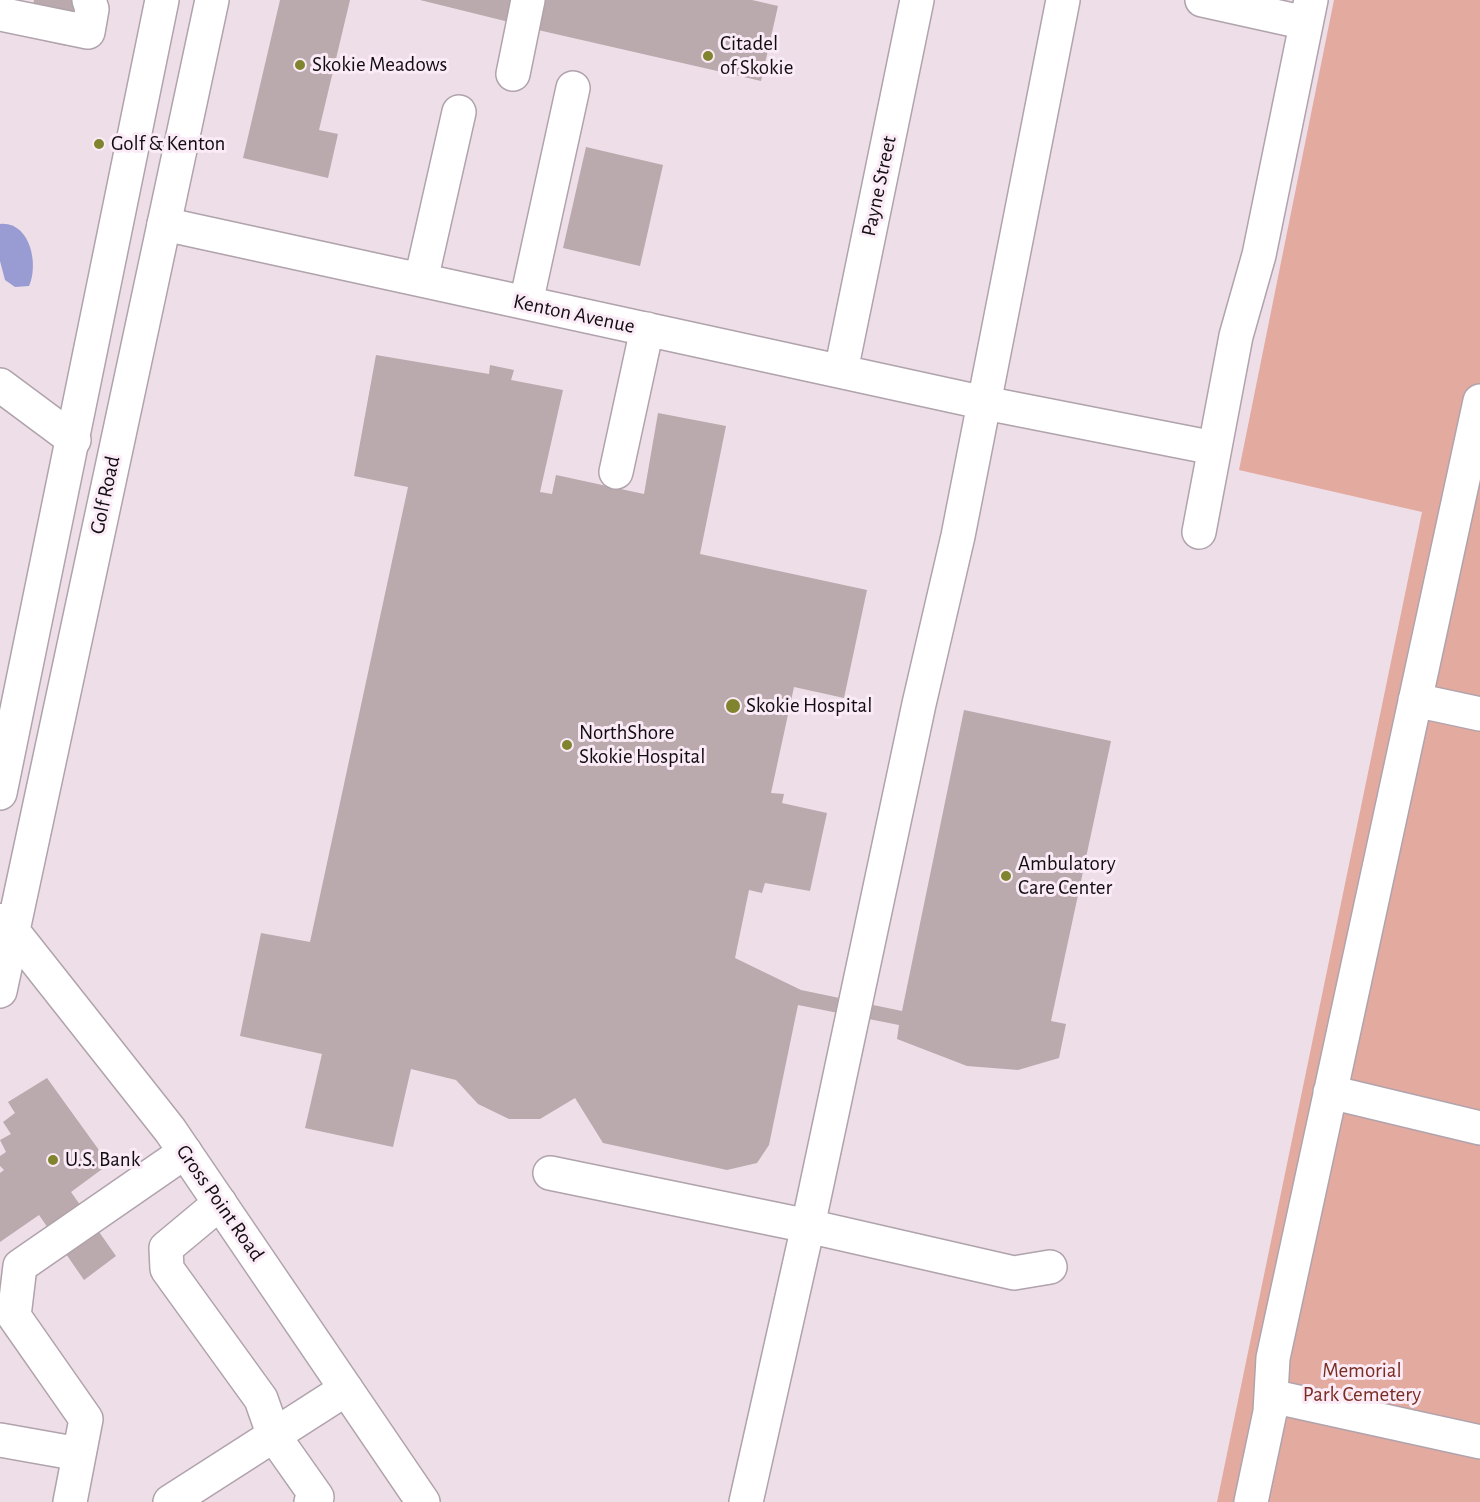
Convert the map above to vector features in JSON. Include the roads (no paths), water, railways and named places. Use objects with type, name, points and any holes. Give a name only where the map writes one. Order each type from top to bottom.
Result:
[{"type":"main road","name":"Golf Road","points":[[0,793],[74,440],[162,0]]},
{"type":"main road","name":"Golf Road","points":[[0,991],[6,923],[164,224],[212,0]]},
{"type":"main road","points":[[513,74],[528,0]]},
{"type":"main road","name":"Payne Street","points":[[841,371],[917,0]]},
{"type":"main road","points":[[746,1502],[808,1226],[985,403],[1063,0]]},
{"type":"main road","points":[[1199,532],[1236,336],[1259,255],[1308,11],[1202,0]]},
{"type":"main road","points":[[0,14],[88,16]]},
{"type":"main road","points":[[526,303],[573,88]]},
{"type":"main road","points":[[421,280],[459,112]]},
{"type":"main road","name":"Kenton Avenue","points":[[164,224],[985,403],[1214,448]]},
{"type":"main road","points":[[616,472],[647,329]]},
{"type":"main road","points":[[0,385],[74,440]]},
{"type":"main road","points":[[1251,1502],[1270,1412],[1273,1358],[1480,401]]},
{"type":"main road","points":[[1415,700],[1480,714]]},
{"type":"main road","name":"Gross Point Road","points":[[6,923],[185,1152],[346,1389],[418,1500]]},
{"type":"main road","points":[[1330,1092],[1480,1128]]},
{"type":"main road","points":[[70,1502],[86,1419],[14,1316],[20,1266],[185,1152]]},
{"type":"main road","points":[[550,1173],[808,1226],[1014,1273],[1050,1267]]},
{"type":"main road","points":[[220,1203],[166,1248],[167,1269],[261,1399],[274,1436],[318,1497],[310,1502]]},
{"type":"main road","points":[[170,1502],[346,1389]]},
{"type":"main road","points":[[1271,1396],[1480,1442]]},
{"type":"main road","points":[[0,1440],[79,1454]]},
{"type":"water","points":[[0,224],[19,229],[30,246],[33,267],[29,286],[15,287],[5,280],[0,261]]},
{"type":"place","name":"Citadel of Skokie","points":[[708,56]]},
{"type":"place","name":"Skokie Meadows","points":[[300,65]]},
{"type":"place","name":"Golf & Kenton","points":[[99,144]]},
{"type":"place","name":"Skokie Hospital","points":[[733,706]]},
{"type":"place","name":"NorthShore Skokie Hospital","points":[[567,745]]},
{"type":"place","name":"Ambulatory Care Center","points":[[1006,876]]},
{"type":"place","name":"U.S. Bank","points":[[53,1160]]},
{"type":"park label","name":"Memorial Park Cemetery","points":[[1362,1383]]}]
